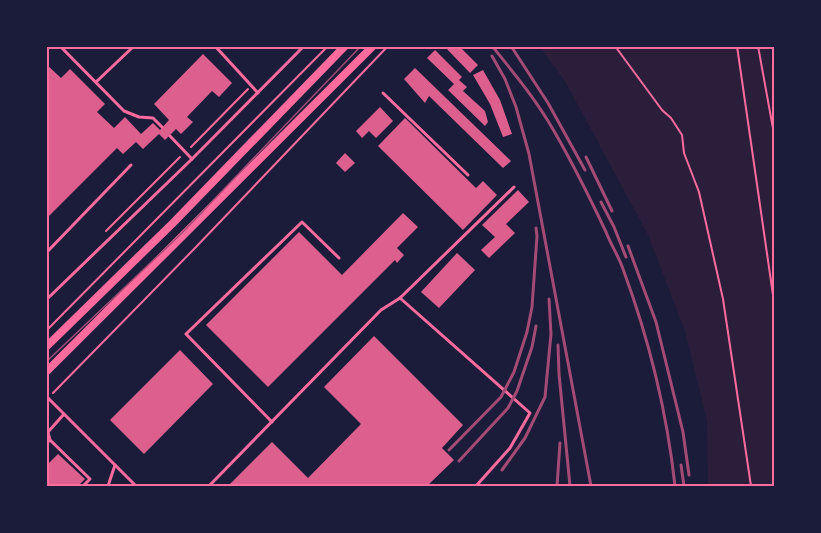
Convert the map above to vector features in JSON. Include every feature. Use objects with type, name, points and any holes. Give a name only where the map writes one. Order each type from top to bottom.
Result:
[{"type":"main road","points":[[46,347],[173,224],[345,46]]},
{"type":"main road","points":[[46,372],[373,46]]},
{"type":"lane","points":[[60,46],[124,111],[140,117],[153,117],[162,127]]},
{"type":"lane","points":[[96,83],[134,46]]},
{"type":"lane","points":[[215,46],[258,93]]},
{"type":"lane","points":[[46,300],[192,159],[304,46]]},
{"type":"lane","points":[[383,93],[468,176]]},
{"type":"lane","points":[[170,136],[192,159]]},
{"type":"lane","points":[[46,254],[131,165]]},
{"type":"lane","points":[[209,486],[381,310],[400,298],[514,187]]},
{"type":"lane","points":[[272,422],[186,334],[302,222],[339,258]]},
{"type":"lane","points":[[400,298],[530,413],[510,448],[476,486]]},
{"type":"lane","points":[[47,397],[136,486]]},
{"type":"lane","points":[[64,414],[48,432],[50,440],[90,479],[83,486]]},
{"type":"lane","points":[[46,444],[50,440]]},
{"type":"lane","points":[[108,486],[115,465]]},
{"type":"path","points":[[46,331],[328,46]]},
{"type":"path","points":[[47,397],[196,247],[388,46]]},
{"type":"path","points":[[615,46],[682,135],[684,153],[699,192],[723,299],[751,486]]},
{"type":"path","points":[[737,46],[774,302]]},
{"type":"path","points":[[759,46],[774,134]]},
{"type":"path","points":[[104,234],[251,85]]},
{"type":"shaded area","points":[[540,47],[769,47],[774,80],[774,486],[708,486],[707,421],[685,331],[648,235],[566,83]]},
{"type":"building","points":[[444,46],[459,46],[478,65],[470,73]]},
{"type":"building","points":[[435,50],[462,77],[459,80],[467,87],[463,91],[485,111],[488,122],[485,126],[448,90],[454,84],[427,58]]},
{"type":"building","points":[[203,54],[232,83],[219,97],[212,91],[187,117],[193,122],[181,134],[176,129],[165,140],[159,134],[143,149],[136,142],[123,154],[117,148],[46,219],[46,64],[61,78],[70,69],[105,104],[97,112],[114,128],[125,117],[141,134],[153,123],[160,130],[169,120],[154,104]]},
{"type":"building","points":[[415,68],[511,161],[503,168],[429,96],[425,103],[404,79]]},
{"type":"building","points":[[483,70],[500,100],[512,134],[503,137],[490,104],[473,75]]},
{"type":"building","points":[[380,107],[393,121],[376,138],[369,131],[362,138],[356,131]]},
{"type":"building","points":[[405,118],[476,188],[483,181],[497,195],[463,230],[378,146]]},
{"type":"building","points":[[345,153],[355,163],[345,172],[336,163]]},
{"type":"building","points":[[518,190],[529,202],[506,224],[515,233],[489,258],[481,250],[495,237],[482,225]]},
{"type":"building","points":[[403,213],[418,227],[397,248],[404,255],[397,263],[395,260],[268,387],[206,325],[299,232],[342,275]]},
{"type":"building","points":[[457,253],[475,270],[439,308],[421,292]]},
{"type":"building","points":[[374,336],[463,425],[442,448],[454,460],[427,486],[228,486],[272,442],[308,478],[361,424],[324,387]]},
{"type":"building","points":[[180,350],[213,384],[144,454],[110,420]]},
{"type":"building","points":[[58,454],[85,479],[78,486],[46,486],[46,466]]},
{"type":"tram line","points":[[46,362],[182,233],[361,46]]},
{"type":"railway","points":[[492,46],[533,98],[554,131],[588,194],[621,264],[656,376],[675,486]]},
{"type":"railway","points":[[511,46],[548,103],[585,170]]},
{"type":"railway","points":[[492,56],[505,79],[516,107],[529,154],[591,486]]},
{"type":"railway","points":[[586,157],[612,211]]},
{"type":"railway","points":[[601,202],[626,257]]},
{"type":"railway","points":[[449,450],[501,397],[514,372],[527,332],[532,307],[536,228]]},
{"type":"railway","points":[[628,246],[656,322],[683,432],[689,475]]},
{"type":"railway","points":[[502,470],[525,438],[545,397],[551,334],[549,299]]},
{"type":"railway","points":[[459,461],[508,408],[517,391],[532,347],[536,326]]},
{"type":"railway","points":[[558,345],[570,486]]},
{"type":"railway","points":[[557,486],[560,443]]},
{"type":"railway","points":[[681,465],[684,486]]}]
